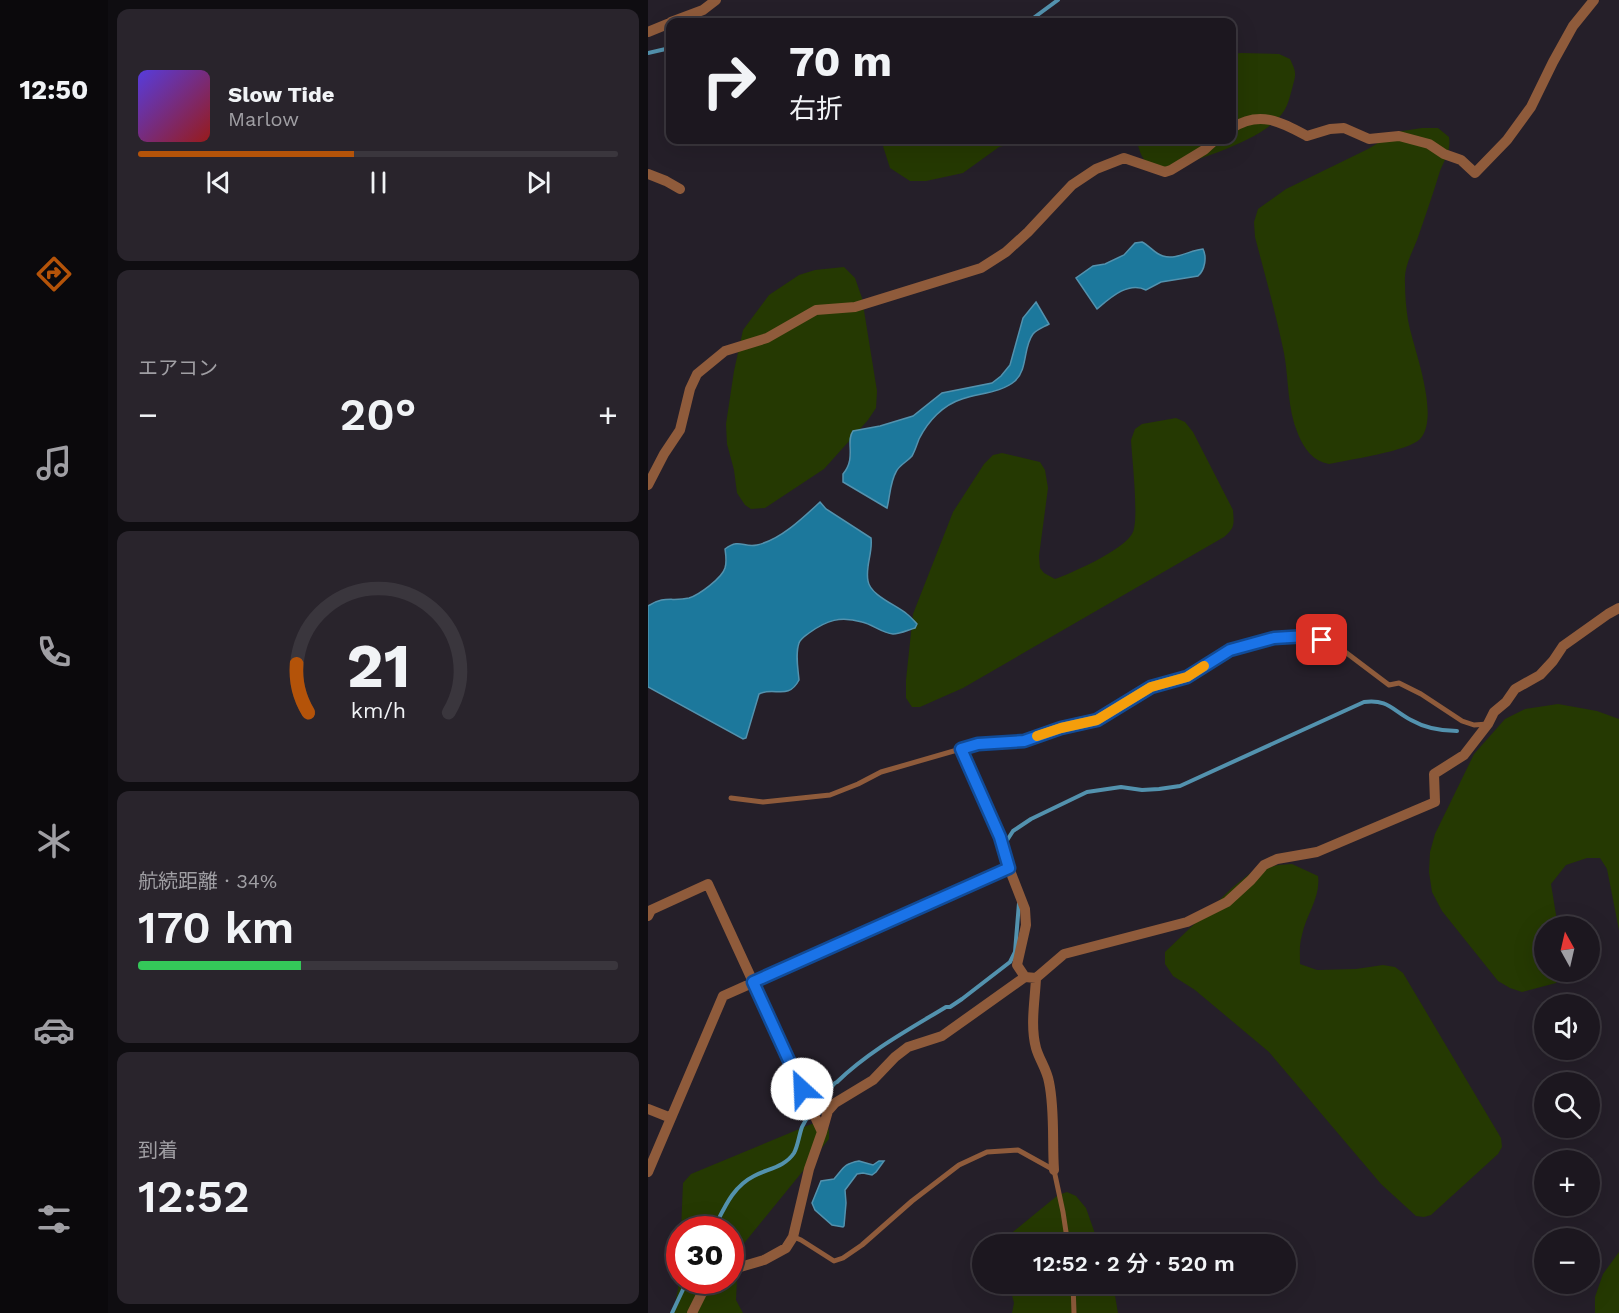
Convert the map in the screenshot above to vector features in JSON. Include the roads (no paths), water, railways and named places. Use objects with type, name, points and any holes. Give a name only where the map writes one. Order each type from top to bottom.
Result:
[{"type":"street","points":[[683,18],[703,10],[716,0]]},
{"type":"street","points":[[1236,125],[1254,118],[1270,119],[1307,136],[1330,129],[1344,128],[1369,139],[1399,136],[1429,144],[1444,154],[1461,160],[1475,173],[1507,140],[1531,107],[1573,26],[1594,0]]},
{"type":"street","points":[[648,32],[666,25]]},
{"type":"street","points":[[648,485],[680,430],[690,389],[697,374],[725,351],[767,338],[816,310],[855,307],[981,267],[1006,252],[1029,232],[1072,185],[1096,169],[1125,158],[1166,172],[1211,144]]},
{"type":"street","points":[[648,174],[680,189]]},
{"type":"street","points":[[744,1266],[764,1260],[786,1248],[793,1237],[809,1168],[828,1111],[835,1103],[873,1080],[908,1047],[942,1036],[1064,954],[1187,922],[1227,902],[1264,865],[1277,859],[1317,852],[1435,802],[1434,774],[1464,755],[1488,724],[1494,712],[1506,702],[1515,689],[1540,675],[1553,662],[1563,646],[1619,608]]},
{"type":"street","points":[[961,749],[1000,837],[1025,909],[1026,925],[1017,965],[1030,977],[1036,1048],[1049,1080],[1054,1170]]},
{"type":"street","points":[[648,1172],[723,996],[1009,868]]},
{"type":"street","points":[[648,916],[651,910],[708,884],[822,1132]]},
{"type":"street","points":[[648,1109],[671,1118]]},
{"type":"street","points":[[692,1313],[702,1294]]},
{"type":"lane","points":[[731,798],[763,802],[830,795],[881,772],[978,744],[1024,741],[1061,728],[1097,720],[1151,687],[1187,677],[1230,650],[1274,638],[1307,636],[1336,645],[1389,685],[1399,683],[1421,694],[1462,722],[1474,725],[1488,724]]},
{"type":"lane","points":[[793,1237],[834,1262],[862,1245],[912,1201],[959,1165],[987,1152],[1018,1150],[1054,1170],[1066,1234]]},
{"type":"lane","points":[[1073,1294],[1074,1313]]},
{"type":"water","points":[[1142,242],[1157,254],[1168,257],[1203,249],[1204,267],[1198,276],[1161,282],[1146,290],[1126,289],[1097,309],[1076,278],[1093,266],[1105,264],[1124,255],[1135,243]]},
{"type":"water","points":[[1036,302],[1049,324],[1036,331],[1030,339],[1019,376],[1003,388],[955,402],[937,414],[923,432],[912,456],[896,472],[887,508],[843,482],[843,474],[849,462],[850,440],[853,431],[913,416],[942,393],[992,383],[1010,365],[1023,318]]},
{"type":"water","points":[[820,502],[826,509],[871,538],[867,570],[870,586],[878,595],[910,616],[917,624],[915,628],[893,634],[866,623],[840,619],[828,622],[803,637],[799,643],[797,656],[799,680],[795,686],[785,692],[770,691],[759,694],[746,738],[743,739],[648,687],[648,606],[664,600],[689,598],[698,593],[723,572],[726,563],[725,549],[734,544],[757,545],[766,542],[791,528]]},
{"type":"water","points":[[859,1161],[873,1165],[884,1161],[872,1175],[857,1174],[845,1190],[844,1226],[832,1225],[815,1210],[812,1203],[821,1181],[834,1179],[847,1165]]},
{"type":"waterway","points":[[1033,18],[1058,0]]},
{"type":"waterway","points":[[648,53],[666,49]]},
{"type":"waterway","points":[[1004,845],[1013,831],[1031,819],[1087,792],[1121,787],[1142,790],[1180,786],[1364,702],[1379,702],[1416,723],[1428,727],[1457,731]]},
{"type":"waterway","points":[[720,1216],[734,1192],[746,1181],[781,1165],[790,1158],[805,1121],[835,1083],[862,1060],[946,1007],[950,1007],[1010,962],[1015,952],[1019,903]]},
{"type":"waterway","points":[[672,1313],[681,1294]]}]
